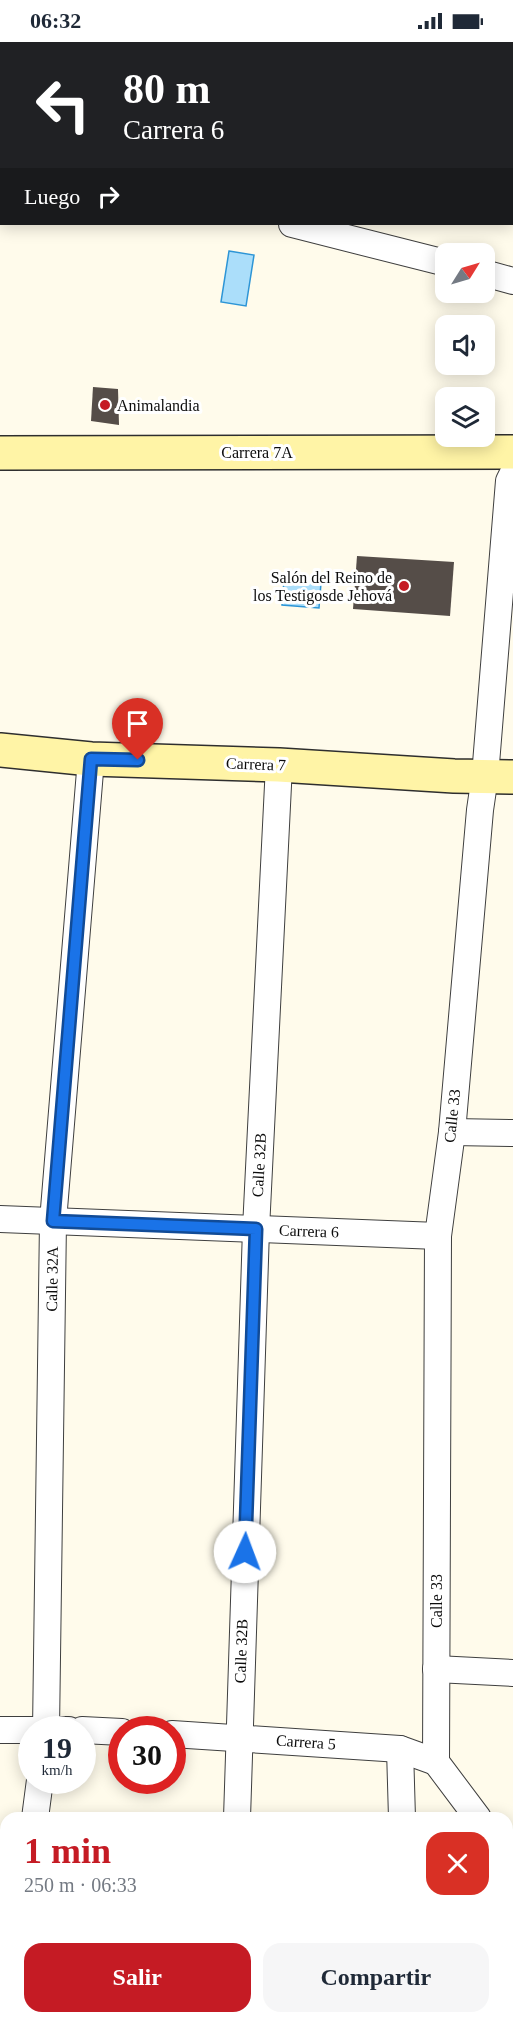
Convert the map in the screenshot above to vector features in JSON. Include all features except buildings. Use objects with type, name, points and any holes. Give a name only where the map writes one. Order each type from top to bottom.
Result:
[{"type":"street","points":[[296,225],[435,260]]},
{"type":"street","points":[[495,276],[513,281]]},
{"type":"street","name":"Carrera 7A","points":[[0,453],[513,452]]},
{"type":"street","name":"Calle 33","points":[[436,1762],[438,1236],[452,1132],[480,810],[499,777],[509,481],[513,473]]},
{"type":"street","name":"Carrera 7","points":[[0,750],[91,759],[279,765],[499,777]]},
{"type":"street","name":"Calle 32A","points":[[54,1716],[53,1221],[91,759]]},
{"type":"street","name":"Calle 32B","points":[[237,1812],[256,1229],[279,765]]},
{"type":"street","points":[[452,1132],[513,1133]]},
{"type":"street","name":"Carrera 6","points":[[0,1219],[438,1236]]},
{"type":"street","points":[[435,1669],[513,1673]]},
{"type":"street","points":[[0,1730],[18,1730]]},
{"type":"street","name":"Carrera 5","points":[[186,1735],[400,1749],[436,1762]]},
{"type":"street","points":[[400,1749],[402,1812]]},
{"type":"street","points":[[436,1762],[474,1812]]},
{"type":"street","points":[[36,1812],[38,1794]]},
{"type":"water","points":[[229,251],[254,255],[246,306],[221,302]]},
{"type":"water","points":[[284,580],[321,583],[319,608],[282,605]]},
{"type":"place","name":"Animalandia","points":[[105,405]]},
{"type":"place","name":"Salón del Reino de los Testigosde Jehová","points":[[404,586]]},
{"type":"route","points":[[138,760],[91,759],[53,1221],[256,1229],[245,1552]]}]
